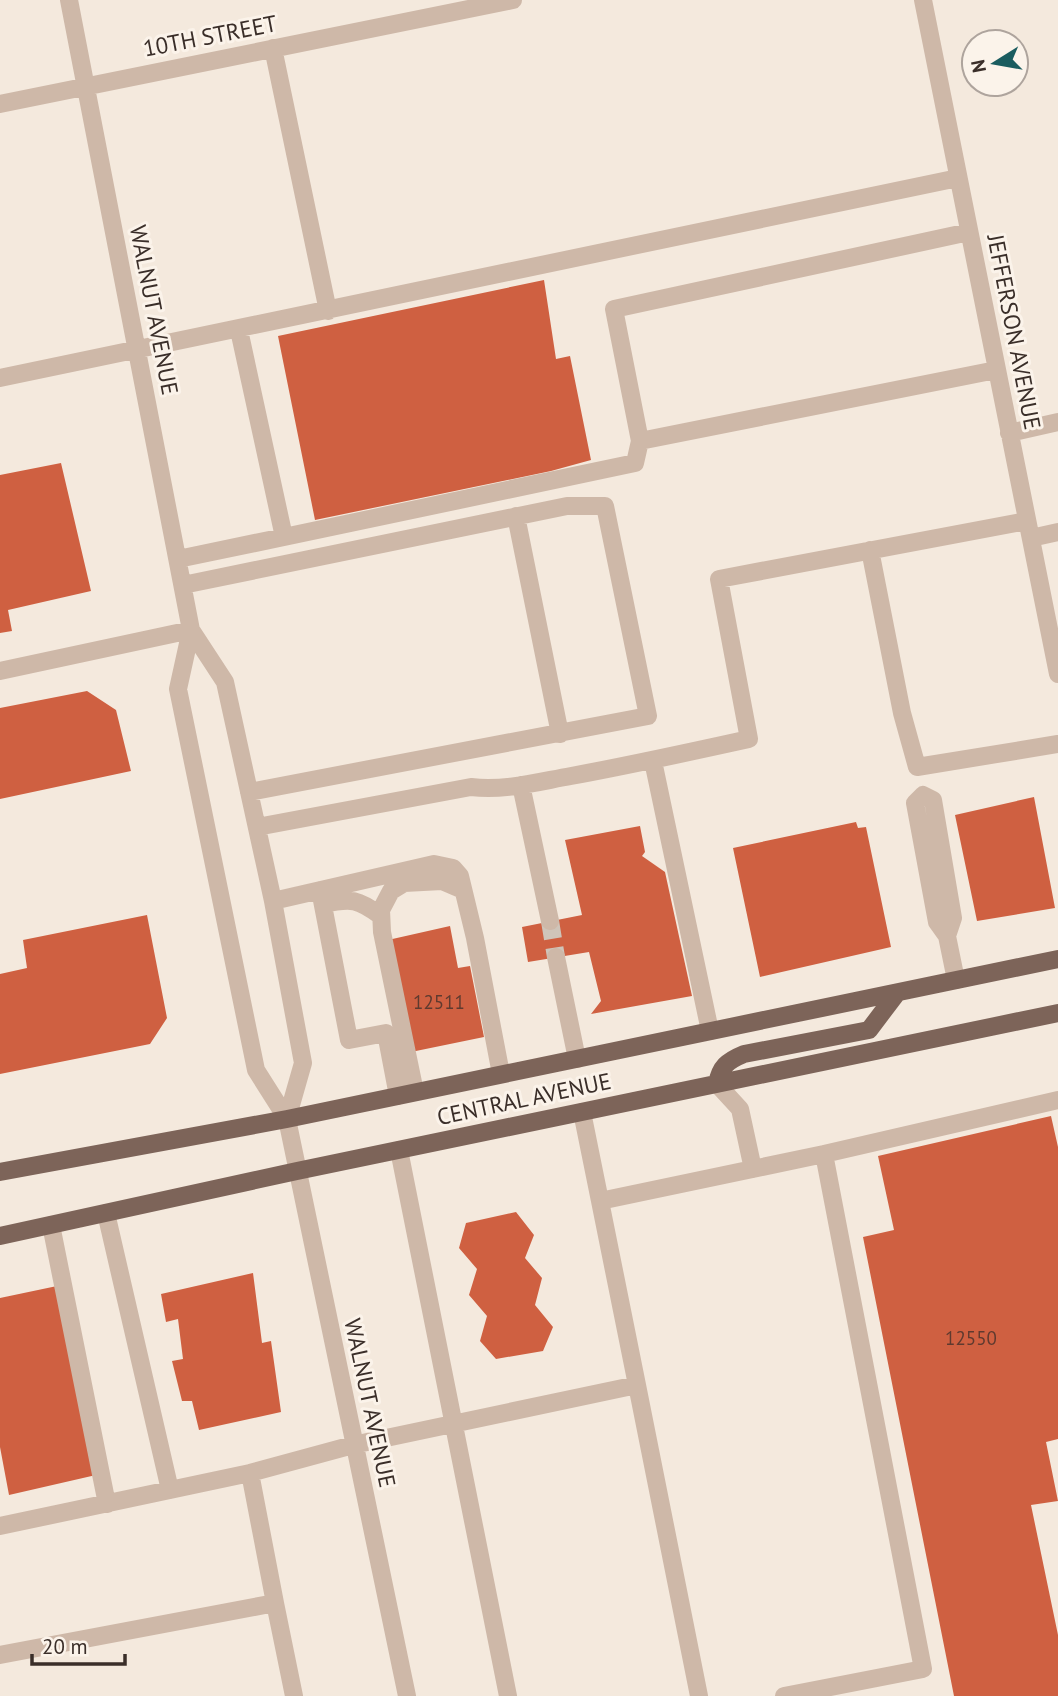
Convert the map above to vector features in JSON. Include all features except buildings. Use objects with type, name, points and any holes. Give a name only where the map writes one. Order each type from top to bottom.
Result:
[{"type":"main road","name":"CENTRAL AVENUE","points":[[0,1172],[286,1119],[1058,959]]},
{"type":"main road","points":[[717,1084],[720,1070],[731,1060],[744,1054],[869,1030],[897,993]]},
{"type":"main road","name":"CENTRAL AVENUE","points":[[0,1236],[297,1171],[1058,1013]]},
{"type":"street","name":"WALNUT AVENUE","points":[[69,0],[191,630],[178,688],[256,1070],[286,1119],[407,1696]]},
{"type":"street","name":"10TH STREET","points":[[0,104],[513,0]]},
{"type":"street","name":"JEFFERSON AVENUE","points":[[923,0],[1058,674]]},
{"type":"street","points":[[273,48],[328,311]]},
{"type":"street","points":[[0,378],[958,178]]},
{"type":"street","points":[[178,559],[635,463],[640,441],[614,309],[969,232]]},
{"type":"street","points":[[239,330],[284,537]]},
{"type":"street","points":[[640,441],[996,370]]},
{"type":"street","points":[[1009,432],[1058,422]]},
{"type":"street","points":[[183,585],[567,506],[605,506],[648,716],[249,792]]},
{"type":"street","points":[[516,516],[560,734]]},
{"type":"street","points":[[257,827],[471,786],[495,790],[653,761],[749,739],[719,579],[870,550],[1029,530],[1058,532]]},
{"type":"street","points":[[870,550],[902,713],[923,795],[915,803],[937,922],[947,936],[956,980]]},
{"type":"street","name":"WALNUT AVENUE","points":[[191,630],[225,682],[273,901],[303,1063],[286,1119]]},
{"type":"street","points":[[0,671],[191,630]]},
{"type":"street","points":[[917,767],[1058,744]]},
{"type":"street","points":[[653,761],[710,1031]]},
{"type":"street","points":[[521,785],[550,921]]},
{"type":"street","points":[[321,897],[434,864],[453,868],[460,876],[501,1074]]},
{"type":"street","points":[[407,1094],[381,910],[391,891],[404,883],[442,881],[463,890]]},
{"type":"street","points":[[321,897],[349,1041],[386,1033],[407,1094]]},
{"type":"street","points":[[273,901],[321,897],[361,901],[382,916]]},
{"type":"street","points":[[556,957],[577,1059]]},
{"type":"street","points":[[717,1084],[740,1110],[753,1169]]},
{"type":"street","points":[[600,1201],[824,1154],[1058,1100]]},
{"type":"street","points":[[582,1112],[699,1696]]},
{"type":"street","points":[[399,1150],[508,1696]]},
{"type":"street","points":[[784,1696],[923,1669],[824,1154]]},
{"type":"street","points":[[106,1213],[170,1490]]},
{"type":"street","points":[[51,1225],[107,1504]]},
{"type":"street","points":[[0,1525],[250,1473],[353,1445],[637,1385]]},
{"type":"street","points":[[250,1473],[294,1696]]},
{"type":"street","points":[[0,1655],[275,1603]]},
{"type":"tunnel","points":[[550,921],[556,957]]}]
